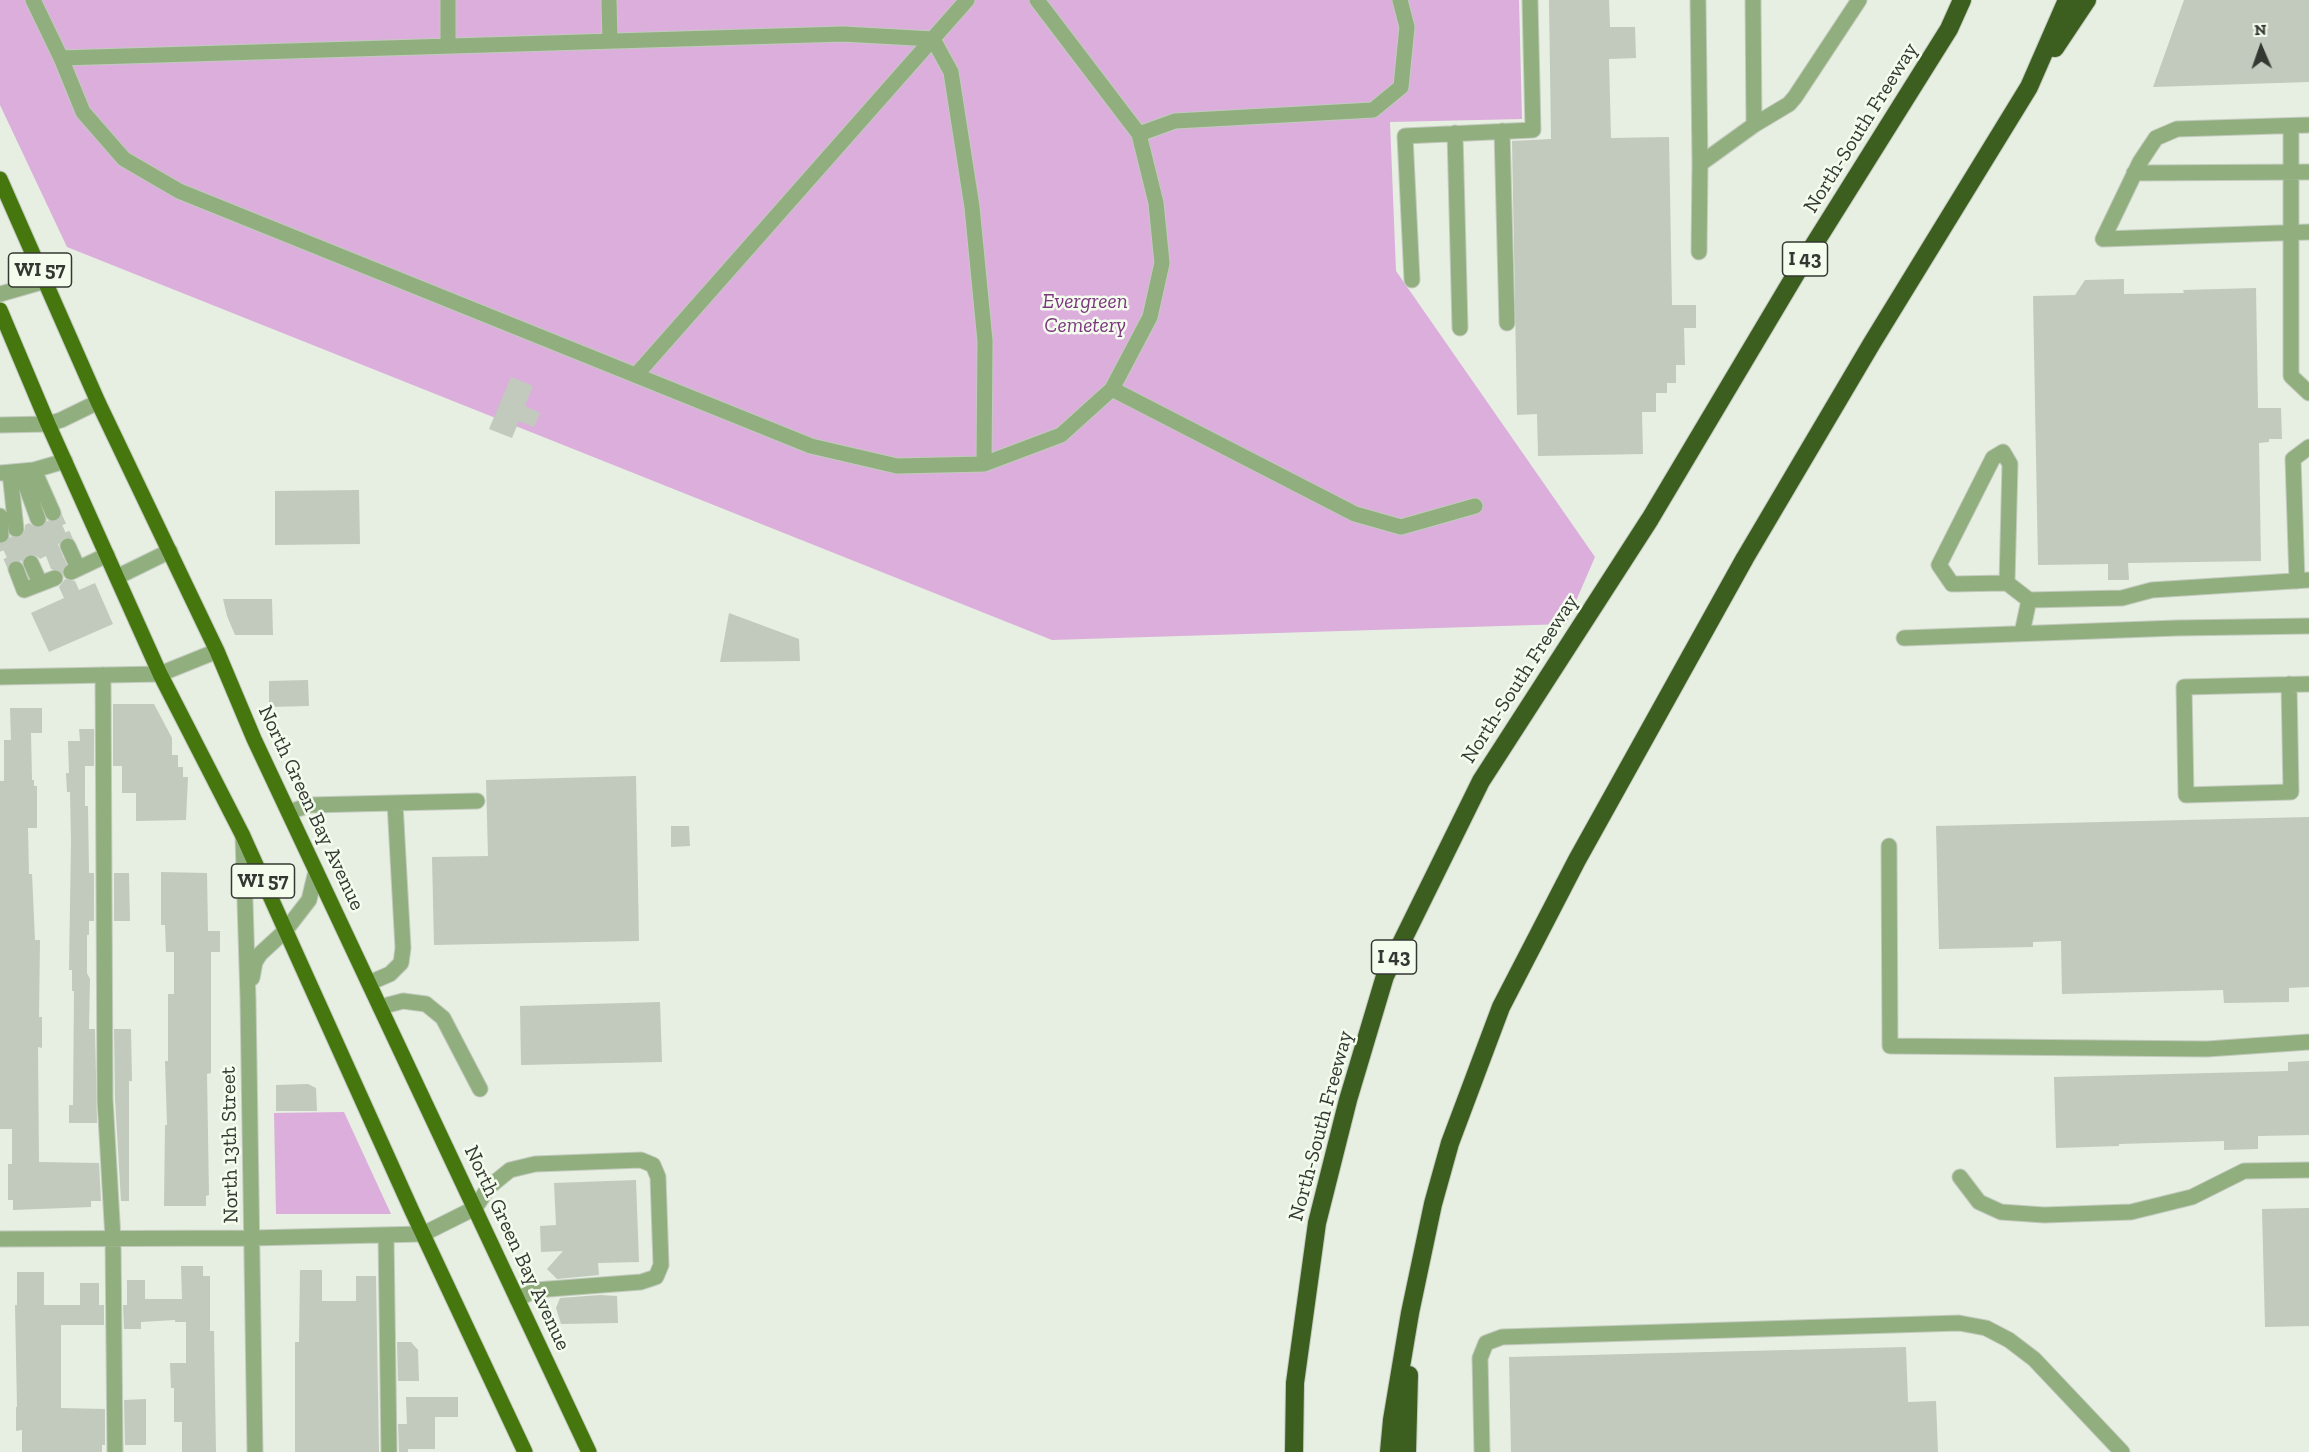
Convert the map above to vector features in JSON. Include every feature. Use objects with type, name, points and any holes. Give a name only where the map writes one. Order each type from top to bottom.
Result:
[{"type":"highway","name":"North-South Freeway","points":[[1294,1452],[1294,1383],[1317,1223],[1348,1100],[1385,976],[1481,781],[1650,519],[1800,267],[1949,29],[1962,0]]},
{"type":"highway","points":[[2029,87],[2067,0]]},
{"type":"highway","points":[[1389,1452],[1392,1420],[1410,1313],[1433,1204],[1447,1154],[1501,1007],[1577,860],[1745,558],[1872,343],[2029,87],[2087,0]]},
{"type":"highway","points":[[1407,1452],[1410,1313]]},
{"type":"main road","name":"North Green Bay Avenue","points":[[0,179],[98,402],[217,651],[254,739],[589,1452]]},
{"type":"main road","name":"WI 57","points":[[0,310],[48,424],[160,674],[243,836],[423,1234],[525,1452]]},
{"type":"street","points":[[33,0],[61,58],[83,112],[124,159],[179,191],[812,446],[897,466],[984,464],[1060,435],[1112,389],[1150,317],[1162,263],[1156,203],[1139,134],[1037,0]]},
{"type":"street","points":[[448,0],[448,46]]},
{"type":"street","points":[[609,0],[610,41]]},
{"type":"street","points":[[636,375],[967,0]]},
{"type":"street","points":[[1139,134],[1175,121],[1373,110],[1401,87],[1407,27],[1400,0]]},
{"type":"street","points":[[1412,280],[1405,136],[1533,130],[1530,0]]},
{"type":"street","points":[[1698,0],[1699,252]]},
{"type":"street","points":[[1754,0],[1754,125]]},
{"type":"street","points":[[1700,164],[1754,125],[1789,104],[1859,0]]},
{"type":"street","points":[[61,58],[843,34],[933,39]]},
{"type":"street","points":[[933,39],[951,72],[972,207],[985,341],[984,464]]},
{"type":"street","points":[[2309,125],[2177,129],[2156,138],[2134,173],[2103,240],[2309,232]]},
{"type":"street","points":[[2291,126],[2291,376],[2309,393]]},
{"type":"street","points":[[1502,131],[1507,323]]},
{"type":"street","points":[[1455,133],[1460,328]]},
{"type":"street","points":[[2134,173],[2309,172]]},
{"type":"street","points":[[0,294],[45,281]]},
{"type":"street","points":[[1112,389],[1355,514],[1401,527],[1475,506]]},
{"type":"street","points":[[0,425],[48,424],[98,402]]},
{"type":"street","points":[[2007,583],[2010,464],[2003,452],[1992,458],[1939,565],[1952,584],[2007,583],[2030,600],[2122,598],[2152,591],[2303,580],[2293,459],[2309,447]]},
{"type":"street","points":[[16,472],[65,461]]},
{"type":"street","points":[[16,472],[46,516]]},
{"type":"street","points":[[16,472],[16,529]]},
{"type":"street","points":[[0,516],[1,535]]},
{"type":"street","points":[[68,546],[75,570],[107,555]]},
{"type":"street","points":[[117,577],[170,551]]},
{"type":"street","points":[[16,568],[24,590],[48,580],[31,563]]},
{"type":"street","points":[[2022,633],[2030,600]]},
{"type":"street","points":[[1904,638],[2177,628],[2309,626]]},
{"type":"street","points":[[0,677],[160,674],[217,651]]},
{"type":"street","points":[[103,675],[105,1099],[113,1239],[115,1452]]},
{"type":"street","points":[[2289,684],[2291,792],[2186,795],[2184,687],[2289,684],[2309,684]]},
{"type":"street","points":[[289,812],[310,805],[477,801]]},
{"type":"street","points":[[369,984],[390,974],[401,963],[403,948],[395,803]]},
{"type":"street","name":"North 13th Street","points":[[243,836],[248,999],[255,1452]]},
{"type":"street","points":[[1889,846],[1890,1046],[2207,1049],[2309,1042]]},
{"type":"street","points":[[248,999],[255,962],[260,954],[285,931],[309,900],[316,872]]},
{"type":"street","points":[[380,1007],[403,1001],[426,1004],[443,1018],[480,1089]]},
{"type":"street","points":[[0,1239],[252,1239],[423,1234],[475,1208],[489,1187],[510,1170],[535,1164],[641,1160],[653,1165],[658,1177],[661,1265],[656,1277],[641,1282],[536,1290],[517,1299]]},
{"type":"street","points":[[1960,1177],[1980,1202],[2001,1212],[2055,1214],[2131,1212],[2192,1197],[2244,1171],[2309,1170]]},
{"type":"street","points":[[386,1235],[389,1452]]},
{"type":"street","points":[[1482,1452],[1480,1358],[1486,1343],[1502,1337],[1959,1323],[1986,1328],[2009,1340],[2034,1359],[2122,1452]]},
{"type":"green space","name":"Evergreen Cemetery","points":[[0,0],[1519,0],[1522,119],[1390,122],[1396,271],[1595,557],[1566,624],[1052,640],[67,247],[0,105]]},
{"type":"green space","points":[[344,1112],[391,1214],[276,1214],[274,1113]]},
{"type":"building","points":[[1549,0],[1609,0],[1610,27],[1635,27],[1636,58],[1609,59],[1611,138],[1669,137],[1672,305],[1696,305],[1696,328],[1684,328],[1685,365],[1676,365],[1676,383],[1667,383],[1667,393],[1656,393],[1656,412],[1642,412],[1643,454],[1538,456],[1537,414],[1517,415],[1512,141],[1551,139]]},
{"type":"building","points":[[2184,0],[2309,0],[2309,82],[2153,87]]},
{"type":"building","points":[[2124,279],[2124,294],[2256,288],[2258,408],[2281,408],[2282,439],[2269,439],[2269,442],[2259,443],[2261,561],[2128,563],[2129,580],[2108,580],[2108,564],[2038,565],[2033,296],[2075,295],[2085,280]]},
{"type":"building","points":[[511,377],[533,386],[525,406],[540,413],[534,427],[519,421],[512,438],[489,429]]},
{"type":"building","points":[[359,490],[360,544],[275,545],[275,491]]},
{"type":"building","points":[[60,520],[67,536],[58,544],[66,564],[61,571],[51,569],[46,556],[40,559],[33,553],[27,554],[22,561],[17,559],[9,562],[1,545],[7,543],[10,537],[16,539],[21,537],[25,532],[25,525],[29,523],[36,528],[41,528],[47,521],[53,523]]},
{"type":"building","points":[[65,579],[75,581],[79,590],[95,583],[113,624],[49,652],[31,613],[64,598],[59,587]]},
{"type":"building","points":[[223,599],[272,599],[273,635],[235,635]]},
{"type":"building","points":[[729,613],[799,639],[800,661],[720,662]]},
{"type":"building","points":[[308,680],[309,706],[269,707],[269,681]]},
{"type":"building","points":[[113,704],[154,704],[172,738],[172,755],[178,755],[178,767],[183,767],[183,777],[188,777],[186,820],[136,821],[136,793],[122,793],[122,766],[113,766]]},
{"type":"building","points":[[10,708],[42,708],[42,733],[31,733],[32,780],[34,780],[34,786],[37,786],[37,828],[28,828],[29,874],[32,874],[35,940],[40,940],[39,1017],[42,1017],[42,1048],[38,1047],[39,1162],[99,1163],[101,1201],[91,1201],[91,1207],[13,1210],[13,1200],[8,1200],[8,1164],[12,1164],[12,1129],[0,1129],[0,781],[4,781],[4,740],[11,740]]},
{"type":"building","points":[[79,729],[94,729],[94,766],[85,766],[85,806],[88,806],[89,873],[94,873],[94,921],[89,921],[89,935],[87,935],[87,973],[90,979],[89,1029],[95,1029],[97,1123],[69,1123],[69,1105],[73,1105],[74,991],[72,991],[72,970],[69,970],[71,841],[70,792],[67,792],[66,773],[69,773],[68,741],[80,741]]},
{"type":"building","points":[[636,776],[639,941],[434,945],[432,857],[488,856],[486,780]]},
{"type":"building","points":[[2309,817],[2309,987],[2289,988],[2289,1002],[2224,1003],[2223,990],[2062,994],[2061,941],[2033,942],[2033,947],[1939,949],[1936,826]]},
{"type":"building","points":[[671,826],[689,826],[690,846],[671,847]]},
{"type":"building","points":[[161,872],[207,873],[208,931],[220,931],[220,952],[211,952],[211,1073],[207,1074],[209,1195],[206,1196],[206,1206],[164,1206],[165,1125],[167,1125],[165,1061],[168,1061],[168,994],[174,994],[174,952],[166,952],[165,925],[161,925]]},
{"type":"building","points":[[114,873],[129,873],[130,921],[114,921]]},
{"type":"building","points":[[660,1002],[662,1062],[521,1065],[520,1006]]},
{"type":"building","points":[[114,1029],[131,1029],[129,1201],[121,1201],[115,1099]]},
{"type":"building","points":[[2309,1061],[2309,1135],[2258,1136],[2258,1149],[2224,1150],[2224,1141],[2056,1148],[2054,1077],[2288,1071],[2288,1062]]},
{"type":"building","points":[[308,1084],[316,1088],[317,1111],[276,1111],[276,1085]]},
{"type":"building","points":[[636,1180],[639,1262],[598,1263],[599,1275],[557,1279],[547,1269],[563,1251],[541,1252],[540,1226],[556,1225],[554,1183]]},
{"type":"building","points":[[2309,1208],[2309,1326],[2265,1327],[2262,1209]]},
{"type":"building","points":[[181,1266],[203,1266],[203,1276],[210,1276],[210,1331],[214,1331],[216,1452],[182,1452],[182,1422],[174,1422],[174,1388],[171,1388],[170,1363],[186,1363],[186,1322],[175,1322],[175,1320],[141,1322],[141,1329],[124,1329],[123,1305],[127,1305],[127,1280],[145,1280],[145,1299],[182,1299]]},
{"type":"building","points":[[300,1270],[322,1270],[322,1301],[356,1301],[356,1276],[376,1276],[379,1452],[295,1452],[295,1342],[299,1342]]},
{"type":"building","points":[[17,1272],[44,1272],[44,1305],[80,1305],[80,1283],[99,1283],[99,1305],[104,1305],[104,1325],[61,1325],[61,1408],[105,1409],[105,1445],[102,1445],[102,1452],[22,1452],[22,1430],[16,1431]]},
{"type":"building","points":[[617,1296],[618,1323],[561,1324],[556,1308],[560,1298]]},
{"type":"building","points":[[397,1342],[411,1342],[418,1350],[419,1381],[398,1381]]},
{"type":"building","points":[[1906,1347],[1908,1402],[1936,1401],[1938,1452],[1511,1452],[1509,1357]]},
{"type":"building","points":[[406,1397],[458,1397],[458,1417],[435,1417],[435,1449],[408,1449],[408,1452],[399,1452],[398,1424],[407,1424]]},
{"type":"building","points":[[146,1399],[146,1445],[125,1445],[124,1400]]},
{"type":"tunnel","points":[[53,513],[68,546]]},
{"type":"tunnel","points":[[38,519],[63,574]]},
{"type":"tunnel","points":[[16,529],[31,563]]},
{"type":"tunnel","points":[[1,535],[16,569]]}]
